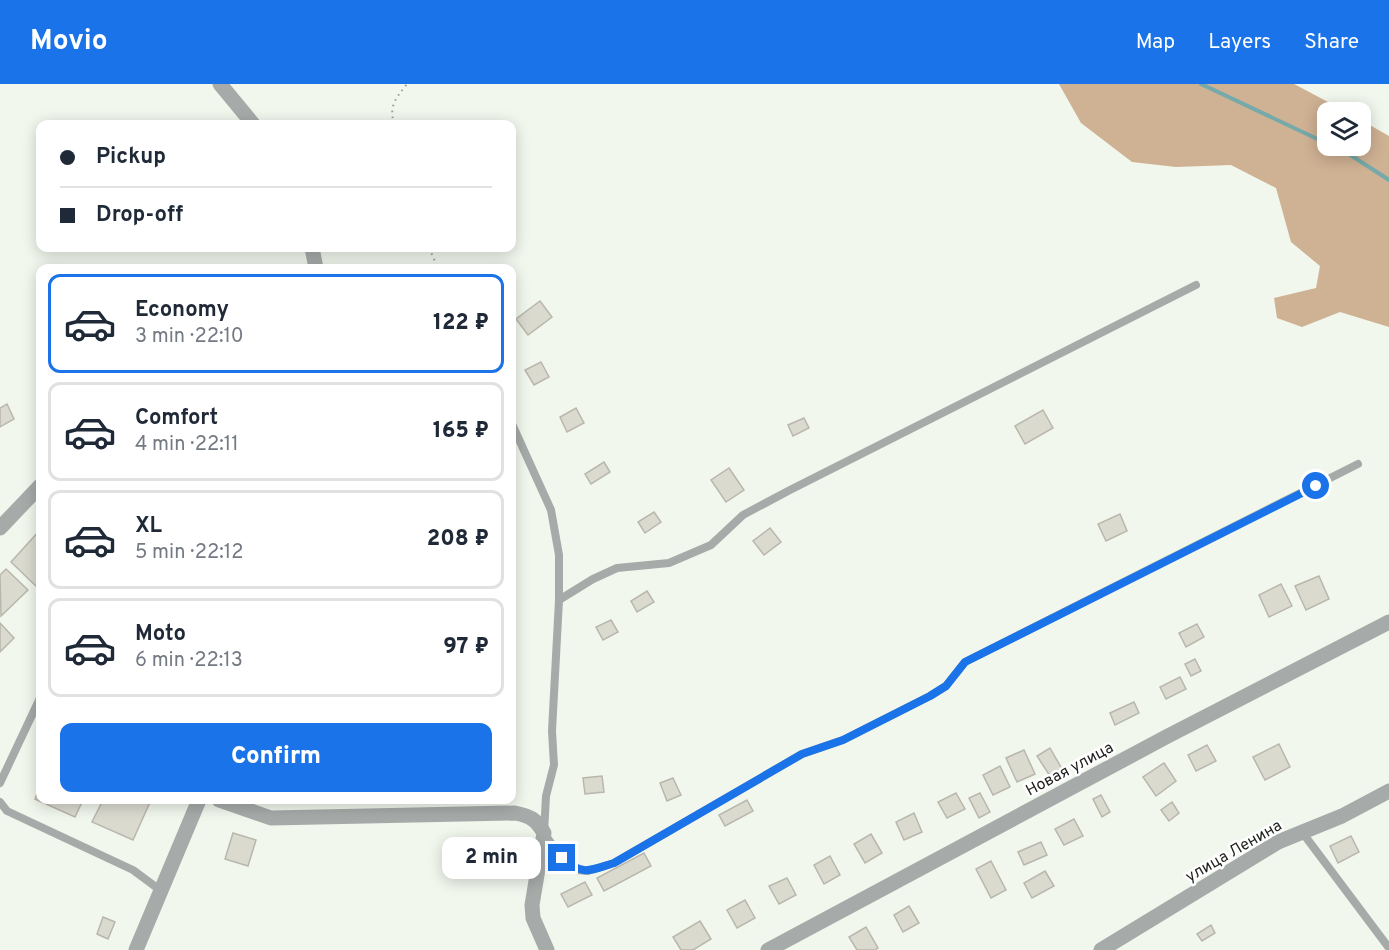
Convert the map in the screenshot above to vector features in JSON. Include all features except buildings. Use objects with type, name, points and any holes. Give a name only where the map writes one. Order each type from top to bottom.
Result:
[{"type":"street","points":[[220,84],[250,120]]},
{"type":"street","points":[[0,528],[36,490]]},
{"type":"street","name":"Новая улица","points":[[768,950],[1166,737],[1389,622]]},
{"type":"street","name":"улица Ленина","points":[[1101,950],[1278,842],[1342,816],[1389,792]]},
{"type":"street","points":[[136,950],[197,804]]},
{"type":"street","points":[[231,804],[271,818],[515,813],[530,816],[544,833],[532,905],[533,918],[547,950]]},
{"type":"lane","points":[[559,600],[593,579],[617,568],[669,563],[711,545],[743,515],[1196,285]]},
{"type":"lane","points":[[516,433],[551,510],[559,555],[559,600],[552,719],[554,765],[546,796],[544,833],[562,858],[576,870],[588,871],[614,863],[802,754],[843,740],[930,696],[946,686],[965,662],[1358,464]]},
{"type":"lane","points":[[0,783],[36,706]]},
{"type":"lane","points":[[0,801],[7,811],[133,870],[160,890]]},
{"type":"lane","points":[[1302,832],[1389,948]]},
{"type":"path","points":[[393,120],[391,112],[397,97],[407,84]]},
{"type":"shaded area","points":[[1059,84],[1294,84],[1328,102],[1317,102],[1317,156],[1371,156],[1371,126],[1389,136],[1389,327],[1340,312],[1302,327],[1277,318],[1274,298],[1316,288],[1320,266],[1291,242],[1276,188],[1231,165],[1176,167],[1132,162],[1081,123]]},
{"type":"waterway","points":[[1201,84],[1317,139]]},
{"type":"waterway","points":[[1352,156],[1389,180]]},
{"type":"route","points":[[562,858],[576,870],[588,871],[614,863],[802,754],[843,740],[930,696],[946,686],[965,662],[1316,486]]}]
